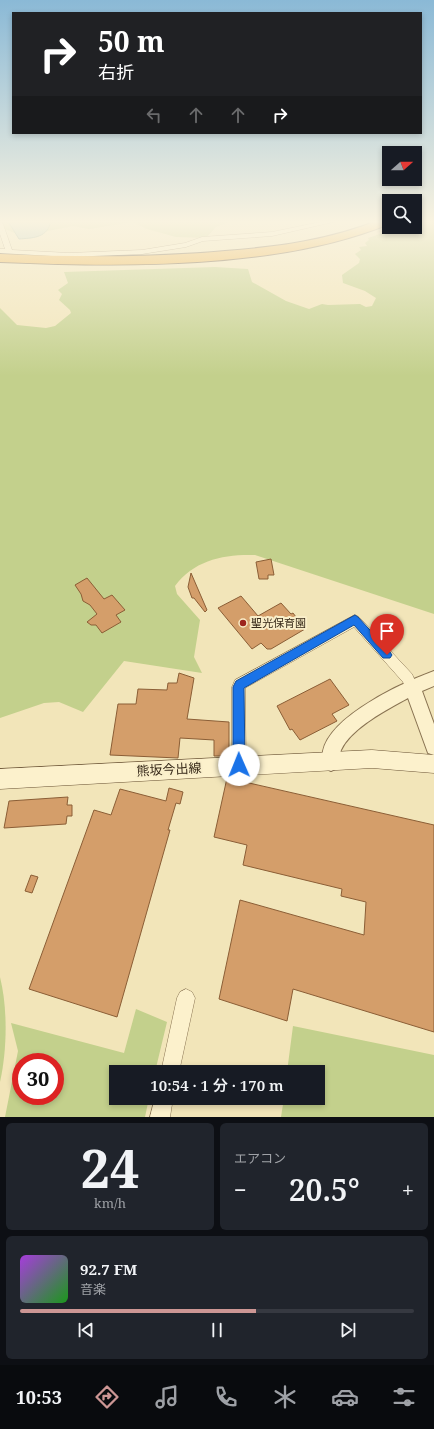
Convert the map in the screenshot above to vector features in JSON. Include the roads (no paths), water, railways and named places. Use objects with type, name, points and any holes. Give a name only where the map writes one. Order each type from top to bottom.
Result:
[{"type":"main road","name":"熊坂今出線","points":[[0,779],[372,759],[434,764]]},
{"type":"street","points":[[239,765],[238,687],[240,684],[355,620],[408,678],[434,747]]},
{"type":"street","points":[[331,762],[332,747],[345,732],[370,712],[412,686],[434,678]]},
{"type":"street","points":[[172,1065],[186,998]]},
{"type":"street","points":[[160,1117],[163,1105]]},
{"type":"place","name":"聖光保育園","points":[[243,623]]}]
